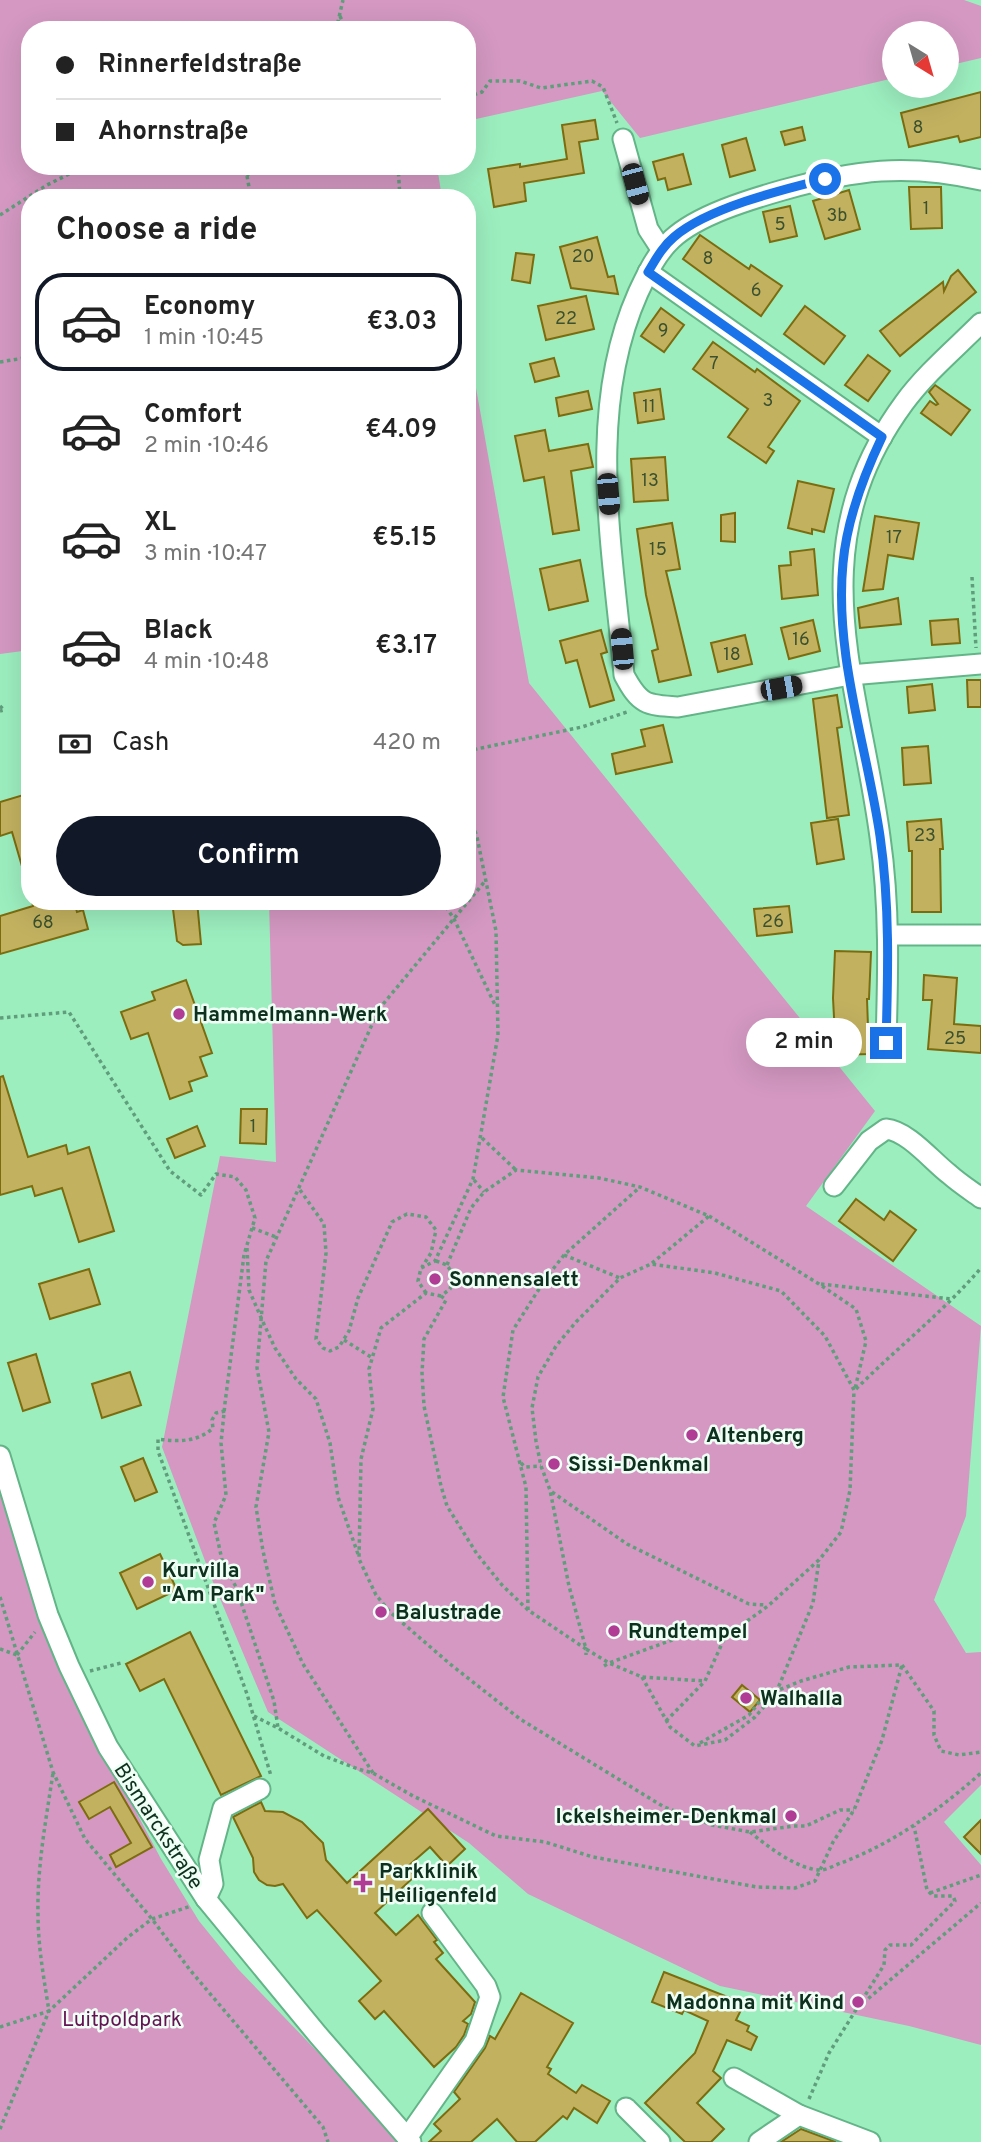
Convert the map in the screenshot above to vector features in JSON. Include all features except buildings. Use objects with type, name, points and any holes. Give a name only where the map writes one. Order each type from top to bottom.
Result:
[{"type":"street","points":[[623,139],[648,229],[661,249]]},
{"type":"street","points":[[979,664],[850,676],[678,707],[649,705],[634,692],[624,675],[608,494],[607,421],[627,319],[661,249],[690,226],[739,205],[843,174],[921,170],[981,180]]},
{"type":"street","points":[[648,272],[882,437]]},
{"type":"street","points":[[886,1043],[889,935],[880,837],[844,633],[843,565],[851,515],[882,437],[905,402],[932,370],[981,323]]},
{"type":"street","points":[[889,935],[981,935]]},
{"type":"street","points":[[834,1186],[869,1142],[886,1129],[895,1129],[981,1198]]},
{"type":"street","name":"Bismarckstraße","points":[[0,1456],[48,1615],[108,1747],[206,1899],[409,2140]]},
{"type":"street","points":[[206,1899],[213,1884],[209,1860],[223,1808],[260,1789]]},
{"type":"street","points":[[409,2140],[475,2041],[489,1997],[486,1986],[432,1913]]},
{"type":"street","points":[[734,2078],[799,2115],[870,2142]]},
{"type":"street","points":[[626,2108],[660,2142]]},
{"type":"street","points":[[759,2142],[799,2115]]},
{"type":"path","points":[[339,21],[343,0]]},
{"type":"path","points":[[340,16],[342,21]]},
{"type":"path","points":[[476,94],[482,92],[490,81],[520,81],[541,88],[592,81],[603,87],[623,139]]},
{"type":"path","points":[[41,189],[67,175]]},
{"type":"path","points":[[247,176],[249,189]]},
{"type":"path","points":[[0,215],[21,202]]},
{"type":"path","points":[[0,362],[21,358]]},
{"type":"path","points":[[972,577],[979,664]]},
{"type":"path","points":[[476,749],[582,726],[649,705]]},
{"type":"path","points":[[421,1268],[435,1261],[473,1179],[498,1035],[496,931],[476,834]]},
{"type":"path","points":[[476,892],[486,880]]},
{"type":"path","points":[[448,910],[497,1009]]},
{"type":"path","points":[[373,1773],[303,1664],[275,1604],[263,1551],[256,1507],[270,1432],[257,1368],[267,1261],[379,1009],[461,910]]},
{"type":"path","points":[[0,1018],[69,1012],[170,1171],[201,1195],[216,1174],[235,1177],[246,1190],[255,1218],[247,1246],[235,1317],[221,1443],[226,1495],[214,1523],[222,1560],[236,1587],[274,1701],[278,1728]]},
{"type":"path","points":[[481,1137],[516,1170],[599,1178],[640,1187],[709,1216],[856,1309],[866,1341],[854,1390],[850,1490],[841,1532],[820,1559],[768,1605],[725,1637],[705,1682],[666,1721]]},
{"type":"path","points":[[447,1265],[471,1208],[484,1192],[516,1170]]},
{"type":"path","points":[[473,1179],[484,1192]]},
{"type":"path","points":[[528,1610],[526,1487],[503,1398],[513,1330],[564,1255],[640,1187]]},
{"type":"path","points":[[300,1190],[324,1224],[326,1253],[316,1339],[323,1348],[330,1351],[340,1347],[349,1331],[359,1298],[392,1222],[407,1214],[426,1217],[436,1230],[430,1254],[421,1268],[418,1281],[426,1293],[441,1296],[446,1300],[424,1339],[424,1406],[447,1506],[477,1554],[528,1610],[610,1663],[642,1677],[705,1682]]},
{"type":"path","points":[[586,1656],[550,1490],[541,1466],[532,1408],[538,1377],[556,1346],[620,1278],[651,1264],[709,1216]]},
{"type":"path","points":[[252,1228],[276,1237]]},
{"type":"path","points":[[247,1246],[249,1290],[275,1348],[296,1379],[316,1399],[330,1443],[338,1497],[359,1559],[376,1595],[390,1612],[450,1664],[520,1718],[664,1807],[712,1825],[750,1832],[806,1826],[840,1811],[854,1810]]},
{"type":"path","points":[[564,1255],[620,1278]]},
{"type":"path","points":[[435,1261],[447,1265],[454,1276],[450,1289],[441,1296]]},
{"type":"path","points":[[651,1264],[715,1273],[780,1291],[825,1336],[854,1390]]},
{"type":"path","points":[[854,1390],[981,1268]]},
{"type":"path","points":[[819,1284],[847,1285],[951,1299]]},
{"type":"path","points":[[359,1559],[361,1459],[373,1409],[369,1381],[371,1357],[381,1328],[426,1293]]},
{"type":"path","points":[[344,1340],[371,1357]]},
{"type":"path","points":[[225,1410],[216,1413],[212,1420],[213,1428],[205,1436],[172,1441],[159,1439],[158,1451],[254,1716],[274,1785],[260,1789]]},
{"type":"path","points":[[519,1461],[525,1467],[541,1466]]},
{"type":"path","points":[[522,1474],[525,1467]]},
{"type":"path","points":[[550,1490],[627,1544],[749,1604],[768,1605]]},
{"type":"path","points":[[775,1693],[813,1603],[820,1559]]},
{"type":"path","points":[[0,1597],[53,1773],[85,1839],[152,1919],[190,1970],[323,2127],[328,2142]]},
{"type":"path","points":[[17,1655],[48,1615]]},
{"type":"path","points":[[604,1667],[683,1636],[725,1637]]},
{"type":"path","points":[[0,1649],[17,1655]]},
{"type":"path","points":[[69,1666],[82,1661],[85,1672],[121,1663]]},
{"type":"path","points":[[254,1716],[324,1756],[373,1773],[413,1796],[496,1836],[545,1842],[593,1857],[757,1887],[795,1888],[815,1881],[833,1842],[854,1810],[882,1740],[902,1665]]},
{"type":"path","points":[[642,1677],[670,1727],[695,1746],[725,1740],[764,1696],[802,1681],[849,1668],[902,1665]]},
{"type":"path","points":[[902,1665],[934,1711],[934,1735],[941,1751],[959,1755],[981,1752]]},
{"type":"path","points":[[695,1746],[749,1715],[757,1707]]},
{"type":"path","points":[[0,2129],[49,2011],[40,1959],[38,1912],[42,1839],[53,1773]]},
{"type":"path","points":[[750,1832],[783,1856],[800,1865],[821,1870],[859,1857],[914,1826],[981,1773]]},
{"type":"path","points":[[914,1826],[927,1890],[933,1896],[953,1896],[955,1901],[911,1945],[890,1945],[885,1950],[884,1965],[856,2011],[981,1903]]},
{"type":"path","points":[[930,1893],[981,1875]]},
{"type":"path","points":[[0,2028],[49,2011],[128,1937],[152,1919],[206,1899]]},
{"type":"path","points":[[799,2115],[829,2053],[859,2007]]},
{"type":"green space","points":[[0,0],[964,0],[981,6],[981,58],[959,63],[959,21],[882,21],[882,81],[640,138],[602,91],[476,119],[476,21],[21,21],[21,175],[438,175],[441,189],[21,189],[21,651],[0,654]]},
{"type":"green space","points":[[476,388],[529,683],[875,1111],[806,1206],[981,1326],[966,1516],[934,1600],[966,1653],[981,1652],[981,1785],[944,1822],[981,1865],[981,2045],[909,2026],[720,1986],[528,1894],[469,1843],[268,1712],[213,1582],[162,1447],[220,1156],[276,1162],[269,910],[476,910]]},
{"type":"green space","name":"Luitpoldpark","points":[[0,1490],[50,1649],[161,1859],[199,1921],[238,1969],[404,2142],[0,2142]]},
{"type":"place","name":"Hammelmann-Werk","points":[[179,1014]]},
{"type":"place","name":"Sonnensalett","points":[[435,1279]]},
{"type":"place","name":"Altenberg","points":[[692,1435]]},
{"type":"place","name":"Sissi-Denkmal","points":[[554,1464]]},
{"type":"place","name":"Kurvilla \"Am Park\"","points":[[148,1582]]},
{"type":"place","name":"Balustrade","points":[[381,1612]]},
{"type":"place","name":"Rundtempel","points":[[614,1631]]},
{"type":"place","name":"Walhalla","points":[[746,1698]]},
{"type":"place","name":"Ickelsheimer-Denkmal","points":[[791,1816]]},
{"type":"place","name":"Parkklinik Heiligenfeld","points":[[363,1883]]},
{"type":"place","name":"Madonna mit Kind","points":[[858,2002]]},
{"type":"route","points":[[825,179],[775,192],[690,226],[661,249],[648,272],[882,437],[851,515],[843,565],[843,594],[844,633],[850,676],[880,837],[889,935],[886,1043]]}]
